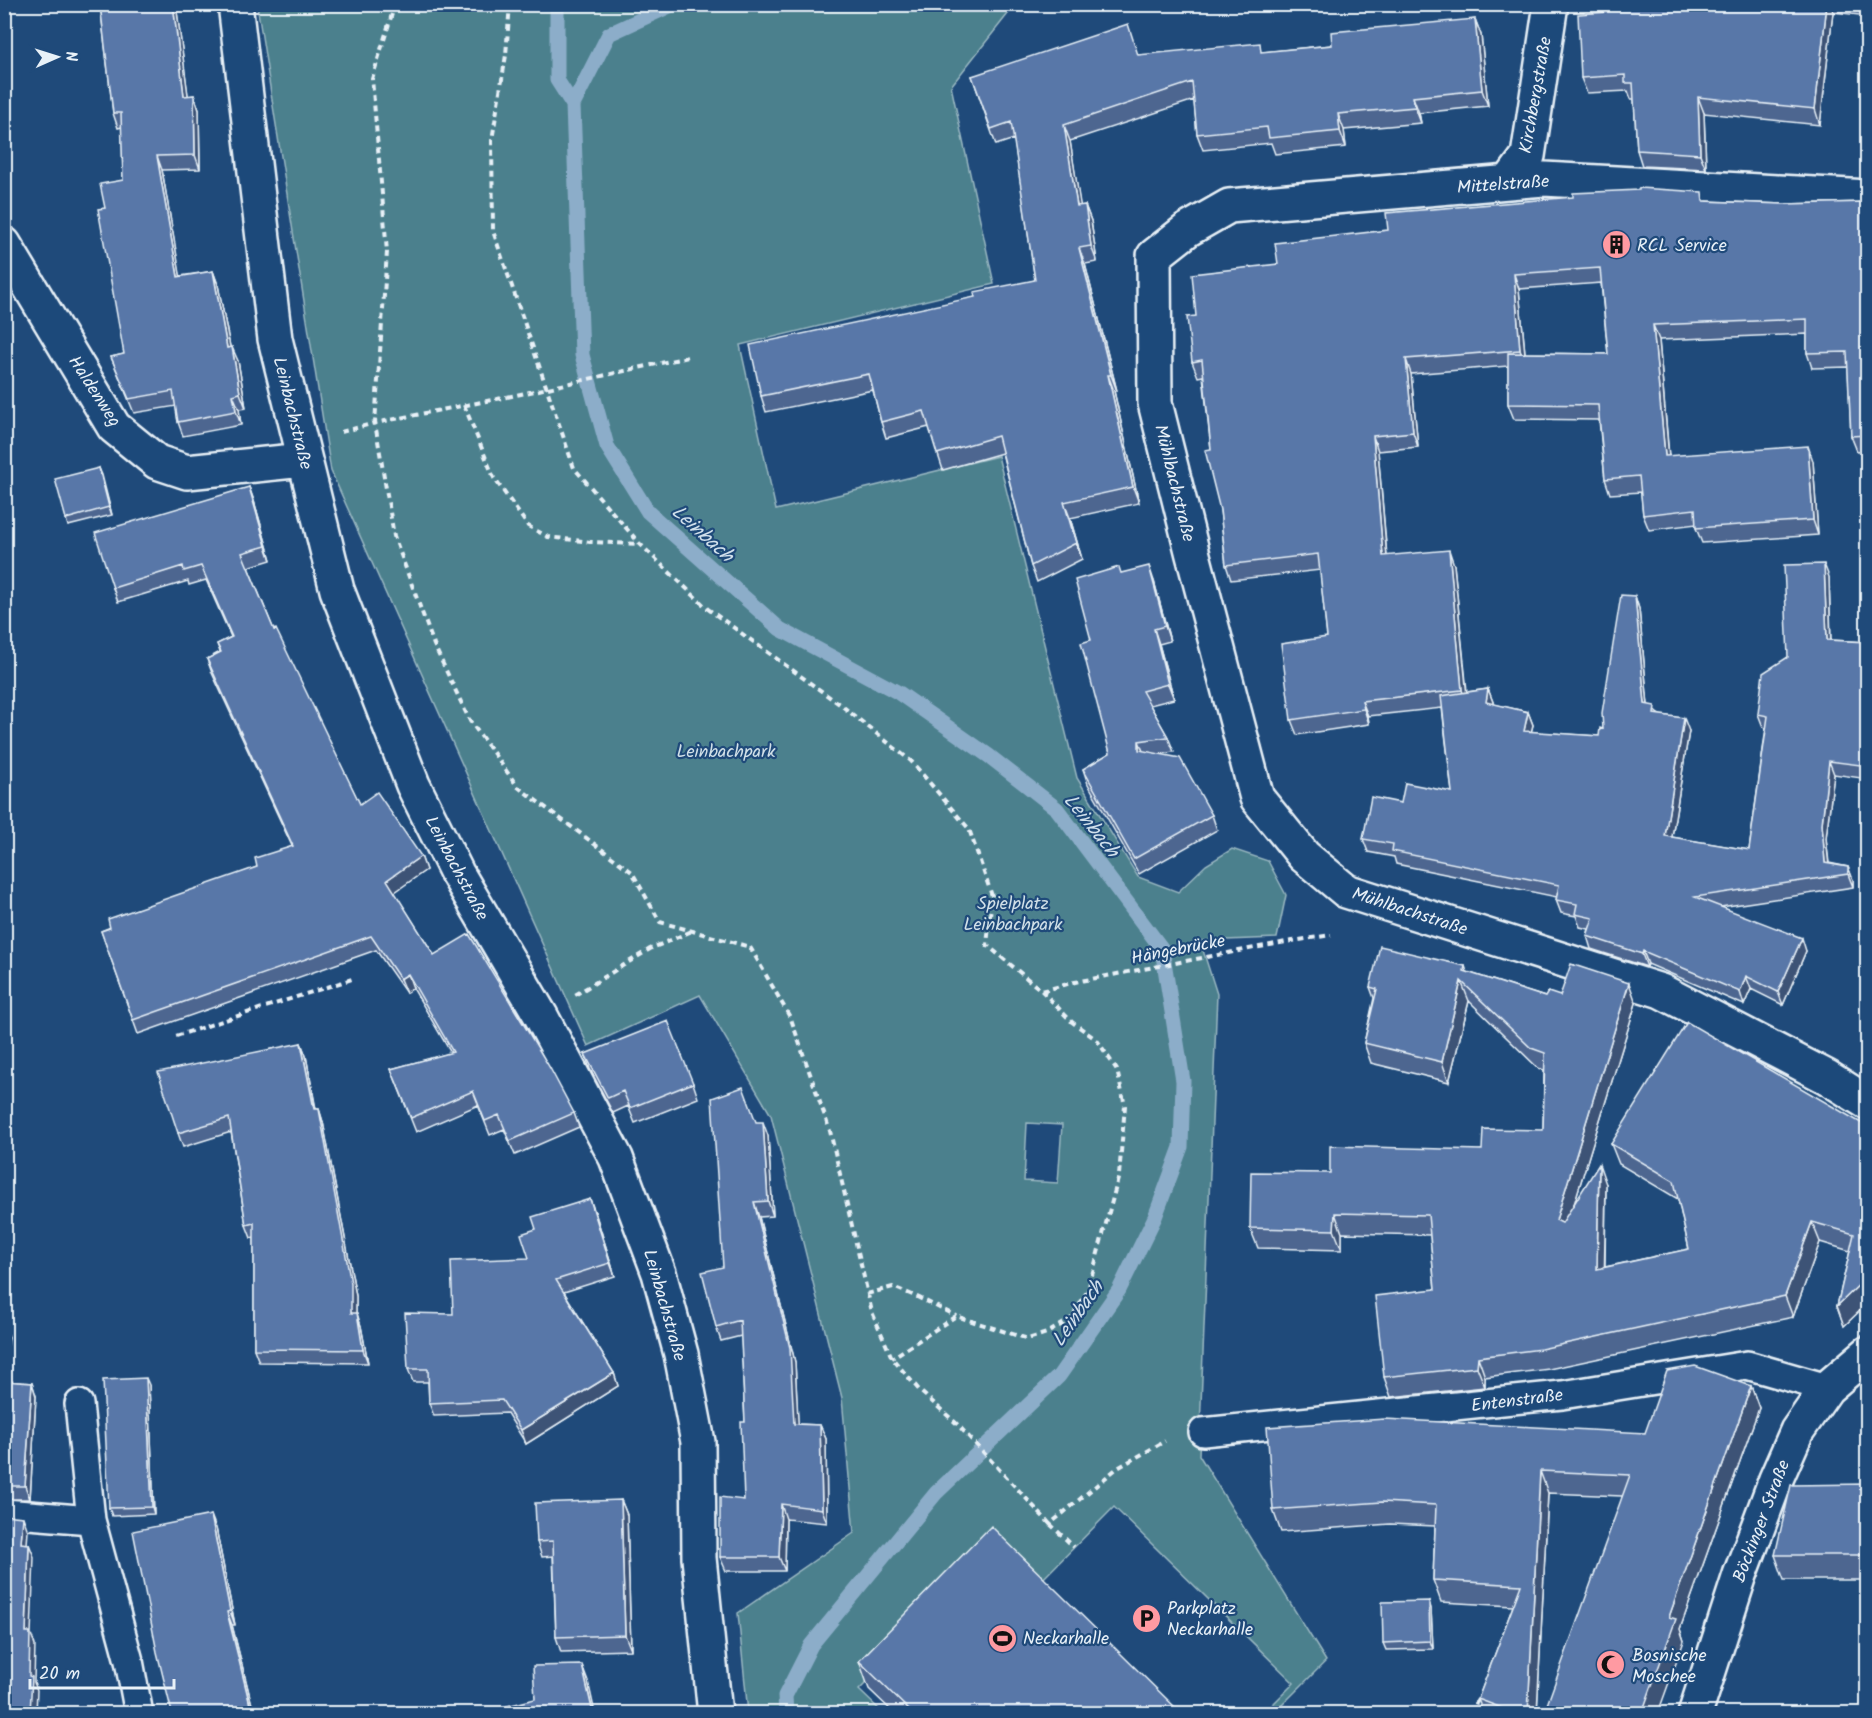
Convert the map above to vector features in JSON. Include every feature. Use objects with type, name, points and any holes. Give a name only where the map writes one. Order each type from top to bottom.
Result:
[{"type":"street","name":"Leinbachstraße","points":[[235,4],[275,339],[303,460],[337,590],[413,785],[457,873],[541,1016],[616,1158],[659,1273],[681,1354],[698,1442],[699,1558],[715,1713]]},
{"type":"street","name":"Kirchbergstraße","points":[[1509,182],[1528,156],[1551,4]]},
{"type":"street","name":"Mittelstraße","points":[[1154,256],[1187,230],[1229,206],[1544,179],[1868,196]]},
{"type":"street","name":"Haldenweg","points":[[4,244],[114,426],[157,462],[187,472],[303,460]]},
{"type":"street","name":"Mühlbachstraße","points":[[1154,256],[1155,403],[1193,555],[1257,798],[1304,856],[1346,891],[1661,991],[1827,1077],[1868,1102]]},
{"type":"street","name":"Böckinger Straße","points":[[1695,1713],[1737,1585],[1776,1479],[1797,1431],[1827,1388],[1868,1353]]},
{"type":"lane","name":"Entenstraße","points":[[1203,1432],[1562,1395],[1747,1365],[1827,1388]]},
{"type":"lane","points":[[79,1404],[91,1520],[129,1661],[139,1713]]},
{"type":"lane","points":[[4,1513],[91,1520]]},
{"type":"path","points":[[395,4],[372,79],[387,252],[375,423],[394,536],[434,645],[470,721],[518,787],[632,872],[660,922],[750,947],[791,1019],[830,1131],[867,1294],[872,1312],[892,1358],[920,1390],[956,1423],[1074,1547]]},
{"type":"path","points":[[510,4],[506,55],[492,140],[493,231],[574,468],[640,544],[708,609],[789,666],[910,760],[969,829],[992,897],[987,945],[1042,991],[1072,1022],[1097,1040],[1117,1071],[1125,1106],[1119,1174],[1088,1290],[1071,1319],[1047,1333],[1028,1339],[956,1316],[893,1287],[867,1294]]},
{"type":"path","points":[[375,423],[688,357]]},
{"type":"path","points":[[464,405],[494,478],[528,526],[548,537],[640,544]]},
{"type":"path","points":[[541,1016],[650,949],[693,931]]},
{"type":"path","name":"Hängebrücke","points":[[1042,991],[1075,982],[1331,935]]},
{"type":"path","points":[[176,1036],[354,978]]},
{"type":"path","points":[[892,1358],[956,1316]]},
{"type":"path","points":[[1050,1524],[1116,1469],[1152,1447],[1161,1442],[1203,1432]]},
{"type":"path","points":[[1471,1713],[1481,1694]]},
{"type":"green space","name":"Leinbachpark","points":[[257,5],[1015,5],[951,86],[994,284],[740,345],[776,510],[998,456],[1077,778],[1138,877],[1178,892],[1206,865],[1232,849],[1268,861],[1286,895],[1277,938],[1200,941],[1217,994],[1199,1455],[1326,1661],[1274,1713],[1264,1713],[1294,1683],[1114,1507],[1034,1588],[999,1551],[859,1690],[883,1713],[748,1713],[738,1613],[854,1533],[842,1398],[771,1115],[700,995],[588,1046],[331,471]],"holes":[[[1027,1123],[1062,1125],[1058,1183],[1024,1181]]]},
{"type":"building","points":[[100,4],[173,4],[184,96],[194,95],[195,155],[157,156],[178,277],[213,271],[227,348],[232,347],[240,393],[233,395],[236,411],[178,422],[173,391],[129,399],[111,357],[124,354],[98,209],[105,208],[100,184],[123,180],[121,113],[113,113]]},
{"type":"building","points":[[1605,4],[1827,4],[1815,109],[1698,97],[1700,154],[1637,150],[1633,83],[1625,83],[1625,75],[1581,78],[1578,14],[1606,12]]},
{"type":"building","points":[[1475,19],[1482,90],[1413,97],[1415,107],[1338,114],[1340,131],[1269,138],[1267,127],[1197,134],[1192,82],[1064,125],[1077,206],[1085,205],[1091,246],[1079,248],[1111,375],[1108,375],[1133,487],[1064,502],[1076,543],[1031,566],[998,436],[937,454],[924,411],[881,422],[869,374],[761,396],[750,345],[975,297],[974,292],[1035,280],[1011,122],[991,129],[972,76],[1128,24],[1138,55],[1260,43],[1261,52],[1332,45],[1331,32]]},
{"type":"building","points":[[1639,188],[1702,192],[1703,201],[1783,204],[1868,202],[1868,435],[1851,436],[1847,352],[1807,353],[1807,319],[1653,325],[1665,456],[1808,446],[1813,520],[1696,528],[1695,509],[1643,515],[1639,476],[1605,479],[1598,405],[1508,404],[1508,353],[1608,354],[1600,268],[1514,274],[1520,350],[1406,359],[1413,432],[1373,436],[1383,556],[1449,550],[1462,690],[1362,701],[1364,709],[1291,720],[1281,644],[1327,637],[1318,554],[1226,565],[1220,510],[1205,450],[1211,449],[1202,360],[1192,362],[1187,317],[1196,316],[1192,274],[1278,264],[1275,243],[1388,230],[1386,213],[1573,197],[1573,193],[1639,190]]},
{"type":"building","points":[[99,468],[109,507],[66,519],[55,479]]},
{"type":"building","points":[[249,487],[266,546],[242,553],[274,630],[276,629],[360,804],[377,792],[421,856],[387,880],[434,955],[469,934],[550,1068],[574,1113],[510,1141],[499,1115],[485,1121],[473,1091],[411,1118],[391,1069],[453,1052],[408,974],[400,979],[371,936],[133,1020],[101,931],[110,928],[108,919],[257,867],[255,858],[293,846],[207,659],[221,652],[217,644],[232,637],[201,566],[184,571],[183,566],[113,588],[95,533]]},
{"type":"building","points":[[1824,564],[1827,640],[1868,642],[1868,766],[1829,761],[1822,824],[1825,863],[1848,867],[1848,874],[1695,897],[1802,938],[1778,992],[1746,976],[1740,992],[1643,951],[1642,954],[1587,936],[1593,918],[1575,914],[1577,904],[1556,900],[1559,885],[1392,851],[1393,844],[1363,839],[1371,797],[1401,803],[1405,783],[1452,792],[1441,696],[1488,689],[1486,702],[1528,712],[1524,731],[1599,736],[1600,728],[1603,729],[1602,713],[1621,595],[1635,596],[1645,704],[1655,706],[1654,714],[1684,718],[1665,836],[1749,850],[1768,716],[1758,714],[1763,673],[1788,657],[1784,565]]},
{"type":"building","points":[[1149,566],[1165,626],[1154,629],[1168,684],[1142,691],[1168,737],[1139,741],[1139,750],[1180,758],[1212,815],[1134,859],[1083,769],[1110,753],[1081,643],[1091,640],[1075,580],[1119,567],[1121,573]]},
{"type":"building","points":[[1380,946],[1465,966],[1464,971],[1545,997],[1548,992],[1560,996],[1571,964],[1629,983],[1556,1220],[1562,1223],[1599,1164],[1597,1269],[1689,1249],[1674,1181],[1611,1144],[1687,1022],[1868,1127],[1868,1276],[1837,1306],[1854,1234],[1812,1222],[1785,1296],[1541,1349],[1478,1357],[1477,1367],[1384,1377],[1375,1296],[1435,1289],[1428,1215],[1335,1213],[1334,1230],[1250,1228],[1251,1172],[1330,1173],[1330,1146],[1482,1150],[1483,1129],[1543,1130],[1545,1053],[1531,1048],[1461,981],[1442,1062],[1364,1043],[1377,989],[1370,987]]},
{"type":"building","points":[[668,1021],[693,1083],[630,1108],[623,1091],[608,1098],[585,1054]]},
{"type":"building","points":[[301,1043],[314,1109],[319,1109],[351,1283],[351,1313],[357,1313],[363,1350],[254,1349],[254,1223],[246,1225],[229,1118],[178,1133],[158,1072]]},
{"type":"building","points":[[743,1087],[756,1122],[763,1122],[768,1201],[754,1202],[790,1348],[794,1424],[820,1425],[822,1509],[781,1504],[779,1557],[720,1557],[720,1497],[744,1500],[741,1422],[745,1422],[740,1320],[716,1327],[702,1272],[723,1267],[712,1098]]},
{"type":"building","points":[[590,1199],[610,1263],[556,1280],[614,1373],[521,1430],[502,1400],[429,1403],[428,1369],[408,1369],[405,1313],[453,1314],[451,1261],[529,1258],[521,1234],[536,1229],[532,1217]]},
{"type":"building","points":[[1695,1366],[1751,1386],[1669,1617],[1676,1619],[1642,1713],[1544,1713],[1630,1475],[1540,1471],[1528,1713],[1515,1713],[1478,1699],[1521,1585],[1433,1580],[1436,1505],[1382,1502],[1273,1510],[1267,1427],[1385,1419],[1645,1433],[1667,1371]]},
{"type":"building","points":[[146,1378],[152,1507],[109,1508],[103,1380]]},
{"type":"building","points":[[4,1381],[32,1383],[25,1486],[4,1486]]},
{"type":"building","points":[[1868,1484],[1868,1555],[1775,1555],[1791,1485]]},
{"type":"building","points":[[621,1500],[625,1635],[556,1637],[553,1541],[537,1542],[535,1503]]},
{"type":"building","points":[[4,1515],[23,1517],[21,1543],[29,1544],[26,1632],[30,1632],[29,1676],[32,1677],[30,1713],[4,1713]]},
{"type":"building","points":[[211,1515],[230,1611],[227,1612],[252,1713],[172,1713],[157,1652],[133,1531]]},
{"type":"building","name":"Neckarhalle","points":[[991,1526],[1181,1713],[912,1713],[859,1661]]},
{"type":"building","points":[[1429,1601],[1430,1641],[1383,1643],[1382,1602]]},
{"type":"building","points":[[582,1665],[593,1713],[509,1713],[507,1706],[535,1699],[533,1666]]},
{"type":"waterway","points":[[557,4],[557,80],[573,105]]},
{"type":"waterway","name":"Leinbach","points":[[674,4],[609,34],[573,105],[582,355],[607,446],[648,512],[780,629],[899,693],[989,756],[1057,809],[1162,949],[1183,1081],[1181,1147],[1155,1217],[1119,1290],[1059,1376],[936,1493],[811,1645],[785,1696],[786,1714]]},
{"type":"place","name":"RCL Service","points":[[1616,245]]},
{"type":"place","name":"Parkplatz Neckarhalle","points":[[1146,1618]]},
{"type":"place","name":"Neckarhalle","points":[[1002,1638]]},
{"type":"place","name":"Bosnische Moschee","points":[[1611,1665]]},
{"type":"park label","name":"Spielplatz Leinbachpark","points":[[1013,913]]}]
